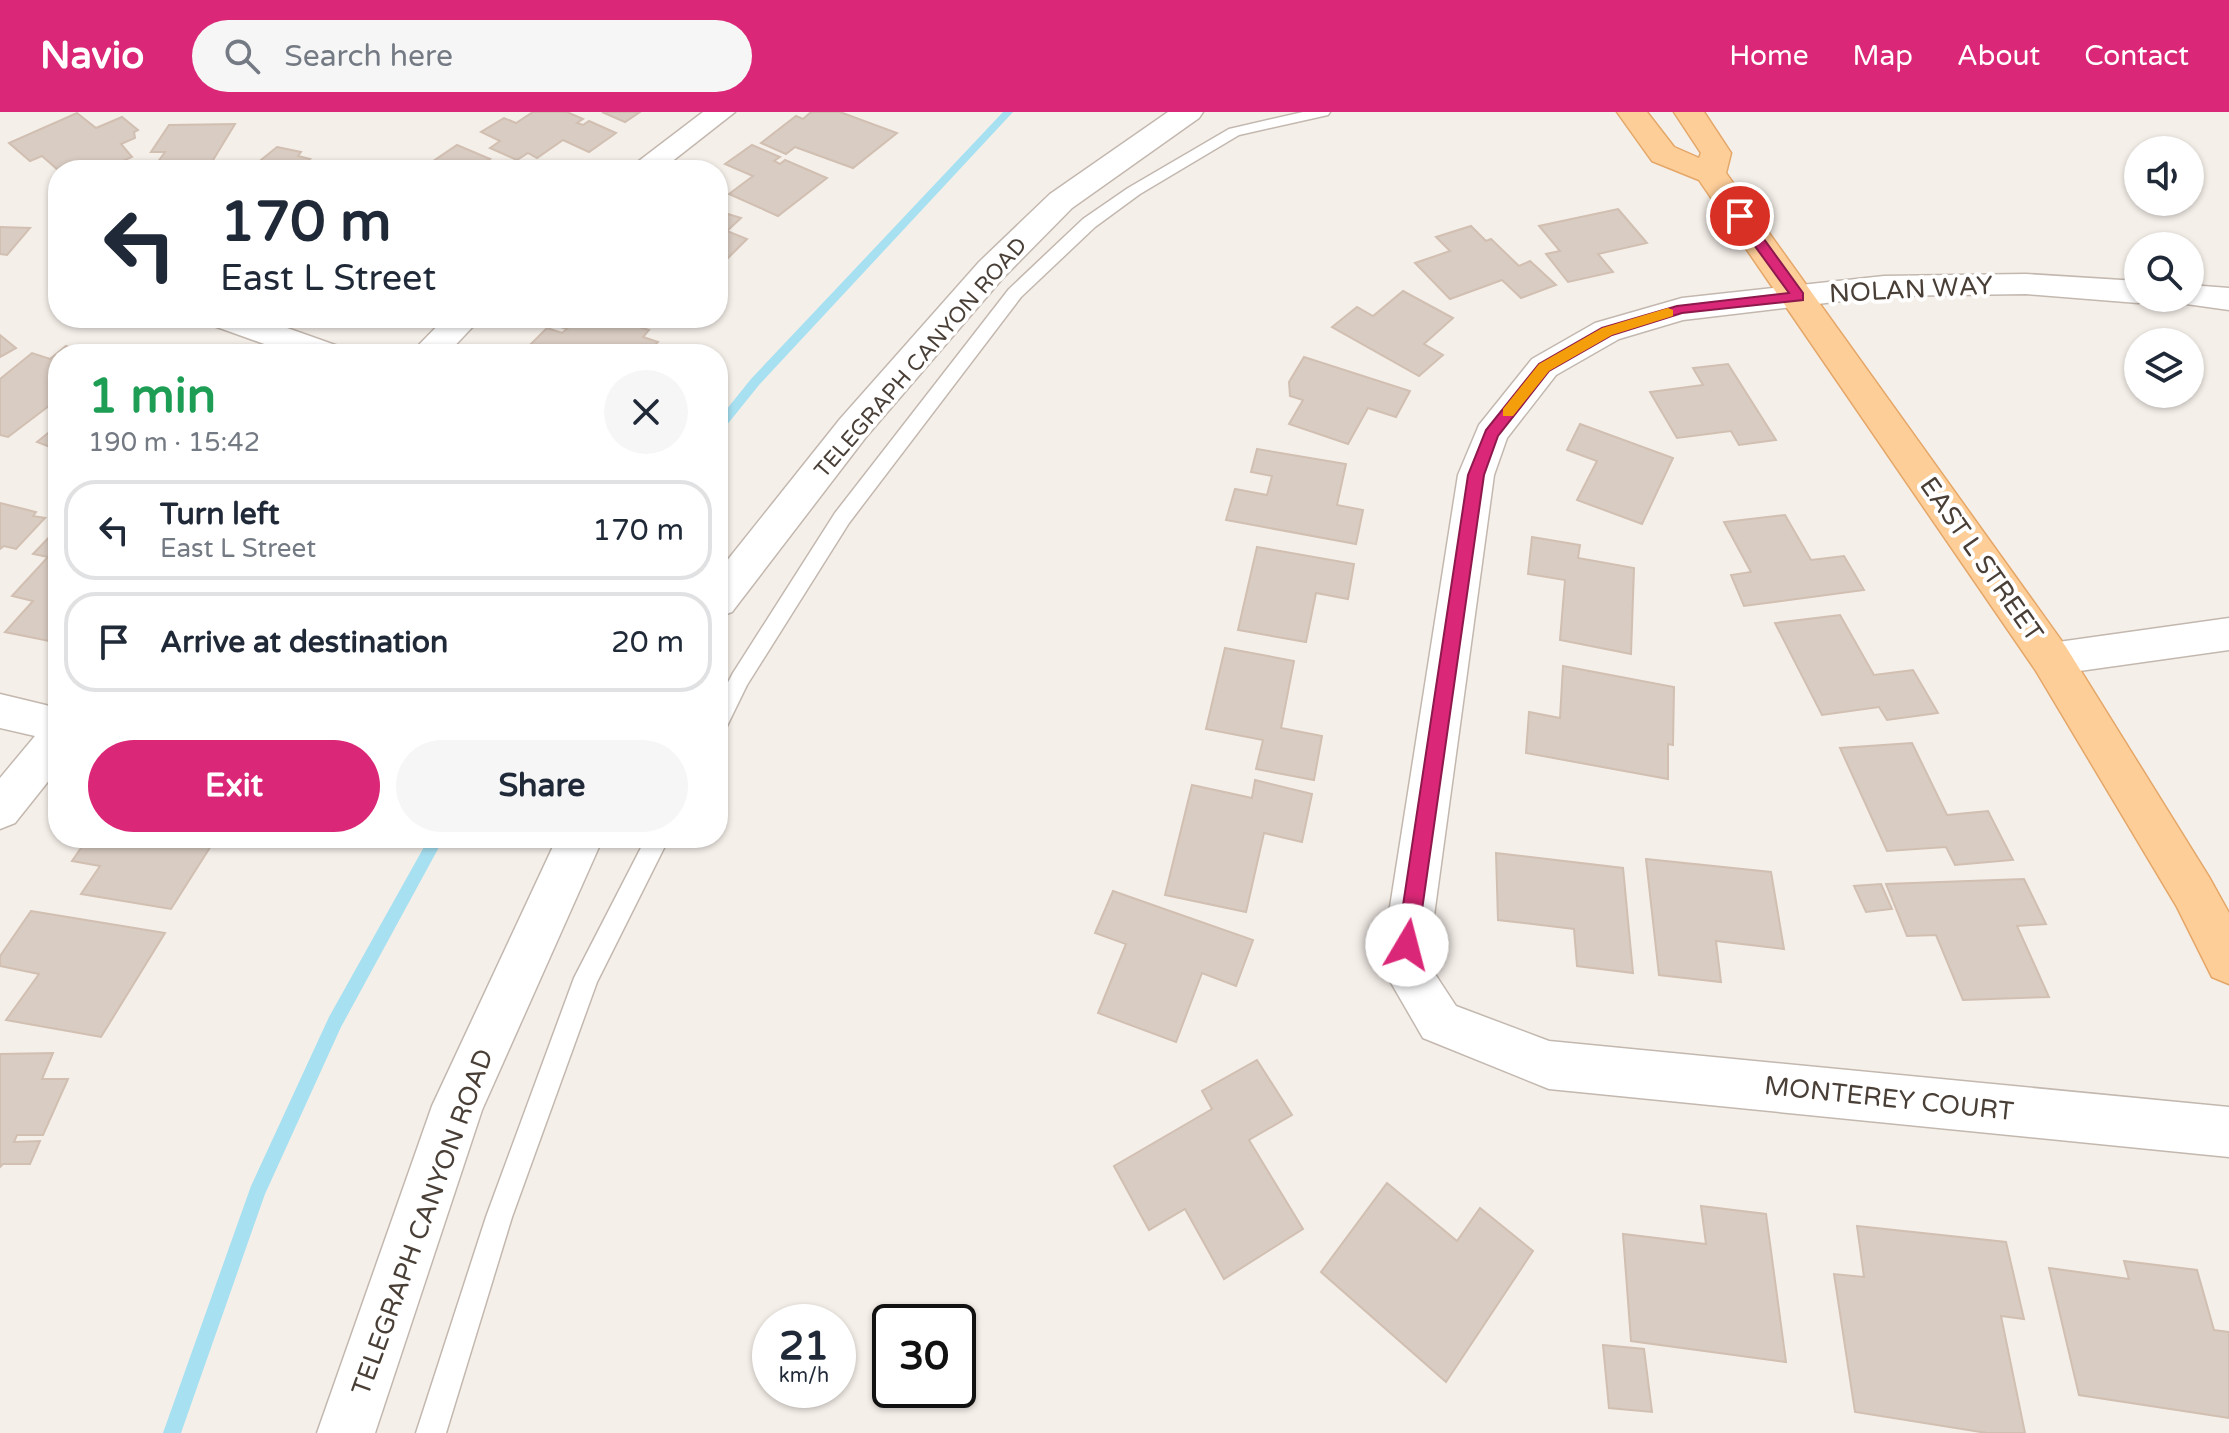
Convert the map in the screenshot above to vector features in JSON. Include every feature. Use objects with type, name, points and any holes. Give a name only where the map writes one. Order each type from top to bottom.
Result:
[{"type":"main road","points":[[1632,112],[1663,154],[1710,173]]},
{"type":"main road","name":"EAST L STREET","points":[[1689,112],[1716,153],[1710,173],[2051,659],[2193,892],[2229,961]]},
{"type":"street","points":[[656,160],[721,112]]},
{"type":"street","name":"TELEGRAPH CANYON ROAD","points":[[728,588],[853,428],[991,270],[1061,201],[1186,112]]},
{"type":"street","name":"NOLAN WAY","points":[[1549,1065],[1440,1022],[1413,981],[1407,945],[1476,475],[1491,434],[1544,367],[1600,335],[1682,309],[1884,286],[1974,284],[2124,291]]},
{"type":"street","points":[[2204,297],[2229,299]]},
{"type":"street","points":[[254,328],[298,344]]},
{"type":"street","points":[[438,344],[454,328]]},
{"type":"street","points":[[2051,659],[2229,634]]},
{"type":"street","points":[[0,711],[48,723]]},
{"type":"street","points":[[0,810],[48,750]]},
{"type":"street","name":"TELEGRAPH CANYON ROAD","points":[[346,1433],[458,1106],[575,848]]},
{"type":"street","name":"MONTEREY COURT","points":[[1549,1065],[2229,1132]]},
{"type":"lane","points":[[728,702],[842,518],[1015,293],[1089,223],[1159,176],[1234,132],[1323,112]]},
{"type":"lane","points":[[431,1433],[499,1217],[586,978],[653,848]]},
{"type":"building","points":[[533,112],[567,112],[583,119],[577,123],[583,125],[589,121],[616,133],[589,152],[563,140],[537,158],[528,153],[517,160],[490,148],[500,141],[481,132],[504,118],[516,123]]},
{"type":"building","points":[[602,112],[640,112],[625,122]]},
{"type":"building","points":[[811,112],[840,112],[897,133],[853,168],[795,147],[786,154],[761,143],[796,116],[803,119]]},
{"type":"building","points":[[77,113],[96,128],[122,117],[138,130],[134,132],[135,138],[121,144],[132,157],[125,160],[48,161],[42,156],[30,161],[9,143]]},
{"type":"building","points":[[235,124],[213,160],[159,160],[165,152],[151,152],[169,125]]},
{"type":"building","points":[[457,145],[490,159],[488,160],[435,160]]},
{"type":"building","points":[[752,145],[780,157],[774,161],[780,164],[785,160],[827,178],[778,216],[729,194],[753,176],[728,165],[728,162]]},
{"type":"building","points":[[277,147],[301,152],[298,156],[310,159],[309,160],[261,160]]},
{"type":"building","points":[[1618,209],[1647,243],[1598,254],[1613,272],[1568,282],[1546,254],[1560,251],[1539,226]]},
{"type":"building","points":[[728,214],[741,218],[728,230]]},
{"type":"building","points":[[1471,226],[1486,241],[1491,239],[1519,266],[1530,261],[1556,285],[1521,298],[1502,280],[1450,299],[1415,263],[1450,251],[1436,237]]},
{"type":"building","points":[[0,227],[30,228],[7,255],[0,254]]},
{"type":"building","points":[[728,231],[747,239],[728,258]]},
{"type":"building","points":[[1403,291],[1453,318],[1424,344],[1443,355],[1419,376],[1332,327],[1357,307],[1373,316]]},
{"type":"building","points":[[547,328],[562,333],[567,329],[564,328],[642,328],[649,330],[643,337],[658,342],[531,344]]},
{"type":"building","points":[[0,335],[16,348],[0,357]]},
{"type":"building","points":[[32,353],[48,358],[48,407],[8,437],[0,435],[0,379]]},
{"type":"building","points":[[1304,357],[1410,391],[1396,417],[1368,408],[1348,444],[1289,424],[1303,400],[1290,396],[1289,382]]},
{"type":"building","points":[[1728,364],[1776,440],[1739,445],[1731,431],[1677,438],[1650,392],[1703,385],[1693,368]]},
{"type":"building","points":[[1580,424],[1673,458],[1642,524],[1577,500],[1597,461],[1567,450]]},
{"type":"building","points":[[48,433],[48,446],[37,442]]},
{"type":"building","points":[[1257,449],[1346,464],[1337,505],[1363,510],[1356,544],[1226,520],[1235,489],[1267,495],[1272,476],[1251,472]]},
{"type":"building","points":[[0,503],[36,512],[33,516],[45,518],[16,549],[4,546],[0,549]]},
{"type":"building","points":[[1785,515],[1811,560],[1844,556],[1864,590],[1744,606],[1731,575],[1751,572],[1724,522]]},
{"type":"building","points":[[1532,537],[1580,545],[1578,558],[1634,568],[1631,654],[1560,640],[1565,580],[1528,574]]},
{"type":"building","points":[[48,538],[48,557],[33,554]]},
{"type":"building","points":[[1257,547],[1354,564],[1348,599],[1316,593],[1306,642],[1238,630]]},
{"type":"building","points":[[48,557],[48,641],[5,632],[33,601],[12,596]]},
{"type":"building","points":[[1840,615],[1874,675],[1913,670],[1938,713],[1887,720],[1879,707],[1822,715],[1775,623]]},
{"type":"building","points":[[1225,648],[1294,661],[1281,728],[1322,736],[1314,780],[1256,769],[1263,740],[1206,729]]},
{"type":"building","points":[[1563,666],[1674,687],[1673,745],[1668,744],[1668,779],[1526,753],[1529,712],[1560,718]]},
{"type":"building","points":[[1912,743],[1947,815],[1988,811],[2013,860],[1955,865],[1946,847],[1887,851],[1840,748]]},
{"type":"building","points":[[1255,780],[1312,794],[1302,842],[1264,833],[1246,912],[1165,895],[1192,785],[1252,798]]},
{"type":"building","points":[[81,848],[210,848],[171,909],[81,894],[100,866],[72,861]]},
{"type":"building","points":[[1496,853],[1623,868],[1633,973],[1577,966],[1574,929],[1498,920]]},
{"type":"building","points":[[1646,859],[1771,872],[1784,949],[1716,941],[1721,982],[1659,975]]},
{"type":"building","points":[[2024,879],[2046,924],[2017,926],[2049,997],[1963,1000],[1936,935],[1907,936],[1886,884]]},
{"type":"building","points":[[1881,884],[1892,909],[1866,912],[1854,886]]},
{"type":"building","points":[[1113,891],[1253,940],[1236,986],[1202,973],[1176,1042],[1098,1013],[1126,944],[1095,933]]},
{"type":"building","points":[[31,911],[165,933],[101,1037],[6,1020],[39,974],[0,966],[0,956]]},
{"type":"building","points":[[53,1053],[42,1079],[68,1079],[43,1135],[17,1135],[14,1142],[40,1141],[30,1164],[3,1164],[0,1167],[0,1054]]},
{"type":"building","points":[[1257,1060],[1292,1115],[1249,1140],[1303,1229],[1224,1279],[1185,1209],[1149,1230],[1114,1166],[1212,1109],[1202,1091]]},
{"type":"building","points":[[1387,1183],[1457,1241],[1480,1208],[1533,1251],[1446,1382],[1321,1272]]},
{"type":"building","points":[[1701,1206],[1766,1214],[1786,1362],[1631,1341],[1623,1234],[1706,1244]]},
{"type":"building","points":[[1857,1226],[2006,1242],[2024,1319],[2001,1316],[2025,1433],[1987,1433],[1855,1412],[1834,1274],[1864,1277]]},
{"type":"building","points":[[2124,1261],[2197,1270],[2214,1330],[2229,1332],[2229,1418],[2079,1395],[2049,1268],[2129,1279]]},
{"type":"building","points":[[1603,1345],[1644,1349],[1652,1412],[1609,1408]]},
{"type":"waterway","points":[[728,416],[755,382],[1008,112]]},
{"type":"waterway","points":[[172,1433],[257,1192],[335,1022],[431,848]]},
{"type":"slow traffic","points":[[1508,412],[1544,367],[1607,331],[1668,313]]},
{"type":"route","points":[[1407,945],[1476,475],[1491,434],[1544,367],[1607,331],[1682,309],[1798,296],[1740,216]]}]
